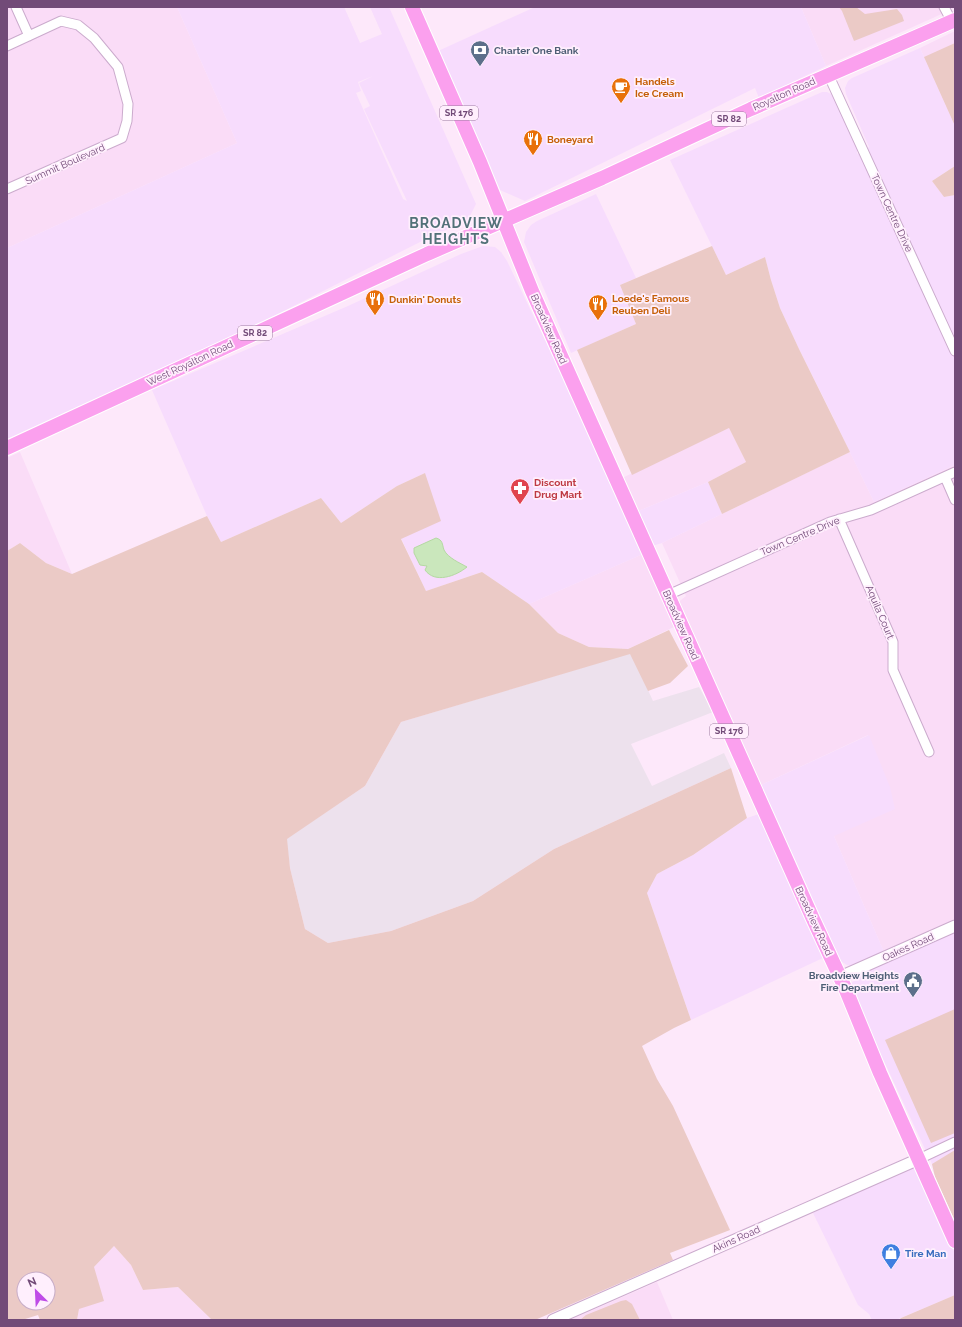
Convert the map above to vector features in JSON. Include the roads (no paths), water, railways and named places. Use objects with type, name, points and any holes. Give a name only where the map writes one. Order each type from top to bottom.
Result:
[{"type":"main road","name":"Broadview Road","points":[[412,7],[480,162],[546,323],[840,977],[880,1073],[955,1241]]},
{"type":"main road","name":"Royalton Road","points":[[504,220],[602,178],[751,108],[953,21]]},
{"type":"main road","name":"West Royalton Road","points":[[7,448],[255,332],[365,284],[427,254],[504,220]]},
{"type":"street","points":[[7,46],[29,36],[16,7]]},
{"type":"street","points":[[944,7],[953,21]]},
{"type":"street","name":"Summit Boulevard","points":[[7,189],[122,138],[127,121],[128,104],[118,67],[94,38],[78,25],[61,21],[29,36]]},
{"type":"street","name":"Town Centre Drive","points":[[828,74],[955,351]]},
{"type":"street","name":"Town Centre Drive","points":[[668,595],[822,526],[839,519],[871,510],[955,472]]},
{"type":"street","points":[[945,477],[955,500]]},
{"type":"street","name":"Aquila Court","points":[[839,519],[893,642],[893,670],[929,752]]},
{"type":"street","name":"Oakes Road","points":[[840,977],[955,926]]},
{"type":"street","points":[[919,1159],[955,1142]]},
{"type":"street","name":"Akins Road","points":[[553,1320],[919,1159]]},
{"type":"place","name":"Charter One Bank","points":[[480,67]]},
{"type":"place","name":"Handels Ice Cream","points":[[621,104]]},
{"type":"place","name":"Boneyard","points":[[533,156]]},
{"type":"place","name":"Dunkin' Donuts","points":[[375,316]]},
{"type":"place","name":"Loede's Famous Reuben Deli","points":[[598,321]]},
{"type":"place","name":"Discount Drug Mart","points":[[520,505]]},
{"type":"place","name":"Broadview Heights Fire Department","points":[[913,998]]},
{"type":"place","name":"Tire Man","points":[[891,1270]]},
{"type":"district","name":"BROADVIEW HEIGHTS","points":[[456,232]]}]
